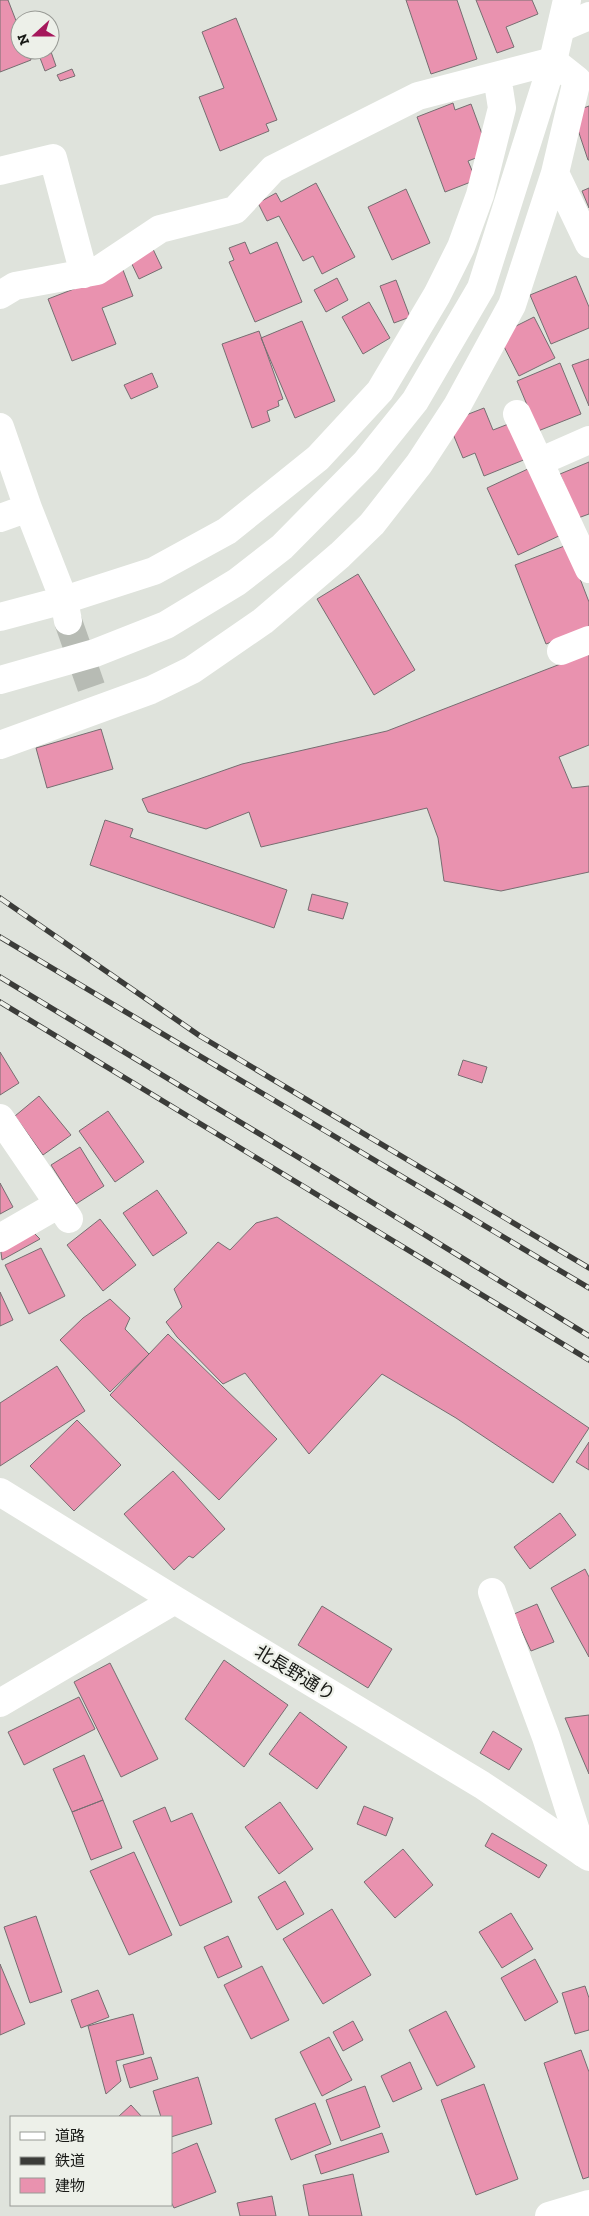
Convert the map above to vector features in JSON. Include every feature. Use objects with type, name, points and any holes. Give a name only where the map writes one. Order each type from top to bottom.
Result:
[{"type":"street","points":[[0,680],[95,653],[166,625],[236,582],[282,547],[366,462],[415,401],[481,288],[568,11]]},
{"type":"street","points":[[0,295],[15,286],[97,271],[160,228],[234,210],[273,169],[418,96],[553,61]]},
{"type":"street","points":[[0,745],[96,701],[151,690],[192,670],[263,621],[340,555],[372,524],[419,464],[457,406],[512,305],[555,173],[577,80],[553,61]]},
{"type":"street","points":[[0,617],[66,611],[154,571],[227,531],[318,458],[380,391],[441,287],[461,247],[480,195],[502,108],[497,76]]},
{"type":"street","points":[[0,171],[54,158],[84,274]]},
{"type":"street","points":[[555,173],[589,244]]},
{"type":"street","points":[[517,414],[589,569]]},
{"type":"street","points":[[0,427],[66,611]]},
{"type":"street","points":[[540,462],[589,440]]},
{"type":"street","points":[[0,518],[28,508]]},
{"type":"street","points":[[561,650],[589,640]]},
{"type":"street","points":[[0,1118],[64,1211],[0,1238]]},
{"type":"street","name":"北長野通り","points":[[0,1492],[482,1785],[587,1853]]},
{"type":"street","points":[[492,1592],[587,1853]]},
{"type":"street","points":[[0,1703],[175,1600]]},
{"type":"street","points":[[549,2216],[589,2204]]},
{"type":"building","points":[[0,0],[8,0],[12,10],[10,10],[10,60],[31,60],[0,72]]},
{"type":"building","points":[[406,0],[457,0],[477,59],[431,74]]},
{"type":"building","points":[[476,0],[532,0],[538,14],[506,27],[514,47],[497,53]]},
{"type":"building","points":[[236,18],[277,120],[266,124],[269,131],[220,151],[199,97],[224,88],[202,32]]},
{"type":"building","points":[[41,60],[54,60],[56,66],[45,71]]},
{"type":"building","points":[[72,69],[75,76],[60,81],[57,75]]},
{"type":"building","points":[[453,103],[455,110],[471,104],[489,153],[468,161],[476,180],[445,192],[417,117]]},
{"type":"building","points":[[589,106],[589,160],[588,160],[572,112]]},
{"type":"building","points":[[316,183],[355,257],[322,274],[313,256],[303,261],[279,216],[267,221],[258,203],[276,193],[281,202]]},
{"type":"building","points":[[589,188],[589,208],[582,191]]},
{"type":"building","points":[[406,189],[430,243],[392,260],[368,207]]},
{"type":"building","points":[[245,242],[250,254],[277,242],[302,302],[255,322],[229,262],[234,260],[229,248]]},
{"type":"building","points":[[152,247],[162,268],[139,279],[129,258]]},
{"type":"building","points":[[123,270],[133,296],[102,308],[116,344],[72,361],[48,299]]},
{"type":"building","points":[[576,276],[589,307],[589,328],[551,344],[530,295]]},
{"type":"building","points":[[337,278],[348,300],[326,312],[314,290]]},
{"type":"building","points":[[396,280],[410,317],[394,323],[380,286]]},
{"type":"building","points":[[369,302],[390,338],[363,354],[342,317]]},
{"type":"building","points":[[534,317],[555,358],[519,376],[498,335]]},
{"type":"building","points":[[302,321],[335,401],[295,418],[261,338]]},
{"type":"building","points":[[259,331],[283,399],[278,401],[279,406],[267,411],[270,421],[252,428],[222,344]]},
{"type":"building","points":[[589,359],[589,406],[572,365]]},
{"type":"building","points":[[560,363],[581,414],[538,431],[517,381]]},
{"type":"building","points":[[152,373],[158,387],[131,399],[124,385]]},
{"type":"building","points":[[484,408],[493,430],[511,423],[526,459],[484,476],[475,453],[463,458],[448,422]]},
{"type":"building","points":[[589,462],[589,514],[578,518],[560,474]]},
{"type":"building","points":[[530,468],[561,535],[518,555],[487,488]]},
{"type":"building","points":[[567,545],[589,602],[589,628],[546,644],[515,565]]},
{"type":"building","points":[[358,574],[415,670],[374,695],[317,599]]},
{"type":"building","points":[[589,653],[589,745],[559,757],[572,788],[589,786],[589,872],[501,891],[444,881],[438,838],[427,808],[261,847],[249,812],[206,829],[148,812],[142,799],[242,764],[387,731]]},
{"type":"building","points":[[101,729],[113,769],[47,788],[36,748]]},
{"type":"building","points":[[105,820],[133,829],[130,837],[287,890],[274,928],[90,865]]},
{"type":"building","points":[[312,894],[348,903],[343,919],[308,910]]},
{"type":"building","points":[[0,1052],[19,1083],[0,1095]]},
{"type":"building","points":[[463,1060],[487,1067],[482,1083],[458,1075]]},
{"type":"building","points":[[39,1096],[71,1135],[43,1155],[15,1116]]},
{"type":"building","points":[[108,1111],[144,1162],[115,1182],[79,1131]]},
{"type":"building","points":[[80,1147],[104,1186],[76,1204],[51,1165]]},
{"type":"building","points":[[0,1183],[13,1207],[0,1214]]},
{"type":"building","points":[[157,1190],[187,1233],[153,1256],[123,1213]]},
{"type":"building","points":[[277,1217],[589,1428],[553,1483],[456,1418],[382,1374],[309,1454],[245,1373],[223,1384],[177,1337],[166,1322],[182,1307],[174,1289],[218,1242],[230,1250],[256,1223]]},
{"type":"building","points":[[100,1219],[136,1265],[103,1291],[67,1245]]},
{"type":"building","points":[[32,1231],[40,1239],[2,1260],[0,1245]]},
{"type":"building","points":[[41,1248],[65,1296],[29,1314],[5,1265]]},
{"type":"building","points":[[0,1292],[13,1320],[0,1326]]},
{"type":"building","points":[[110,1299],[130,1318],[125,1329],[149,1354],[110,1392],[60,1340],[83,1318]]},
{"type":"building","points":[[168,1334],[277,1439],[219,1500],[110,1395]]},
{"type":"building","points":[[57,1366],[85,1411],[0,1466],[0,1403]]},
{"type":"building","points":[[77,1420],[121,1465],[74,1511],[30,1466]]},
{"type":"building","points":[[589,1442],[589,1470],[576,1462]]},
{"type":"building","points":[[173,1471],[225,1529],[193,1558],[189,1556],[174,1570],[124,1514]]},
{"type":"building","points":[[560,1513],[576,1535],[530,1569],[514,1547]]},
{"type":"building","points":[[585,1569],[589,1577],[589,1657],[551,1588]]},
{"type":"building","points":[[537,1604],[554,1642],[531,1651],[514,1614]]},
{"type":"building","points":[[322,1606],[392,1649],[368,1688],[298,1645]]},
{"type":"building","points":[[224,1660],[288,1705],[244,1767],[185,1719]]},
{"type":"building","points":[[110,1663],[158,1759],[121,1777],[74,1682]]},
{"type":"building","points":[[79,1697],[95,1729],[24,1765],[8,1732]]},
{"type":"building","points":[[300,1712],[347,1747],[317,1789],[269,1754]]},
{"type":"building","points":[[589,1715],[589,1774],[565,1718]]},
{"type":"building","points":[[493,1731],[522,1749],[509,1770],[480,1753]]},
{"type":"building","points":[[84,1755],[103,1800],[72,1812],[53,1769]]},
{"type":"building","points":[[103,1800],[122,1848],[91,1860],[72,1812]]},
{"type":"building","points":[[280,1802],[313,1849],[279,1874],[245,1827]]},
{"type":"building","points":[[364,1806],[393,1818],[386,1836],[357,1824]]},
{"type":"building","points":[[165,1807],[171,1822],[192,1813],[232,1902],[180,1926],[133,1821]]},
{"type":"building","points":[[492,1833],[547,1865],[539,1878],[485,1846]]},
{"type":"building","points":[[403,1849],[433,1885],[395,1918],[364,1882]]},
{"type":"building","points":[[134,1852],[172,1935],[129,1955],[90,1871]]},
{"type":"building","points":[[285,1881],[304,1914],[277,1930],[258,1897]]},
{"type":"building","points":[[332,1909],[371,1975],[323,2004],[283,1939]]},
{"type":"building","points":[[511,1913],[533,1949],[502,1968],[479,1932]]},
{"type":"building","points":[[36,1916],[62,1992],[30,2003],[4,1927]]},
{"type":"building","points":[[228,1936],[242,1967],[218,1978],[204,1947]]},
{"type":"building","points":[[535,1959],[558,2002],[525,2021],[501,1978]]},
{"type":"building","points":[[0,1964],[25,2024],[0,2035]]},
{"type":"building","points":[[262,1966],[289,2020],[251,2039],[224,1985]]},
{"type":"building","points":[[585,1986],[589,1998],[589,2030],[575,2034],[562,1993]]},
{"type":"building","points":[[98,1990],[109,2017],[81,2028],[71,2000]]},
{"type":"building","points":[[446,2011],[475,2067],[437,2086],[409,2030]]},
{"type":"building","points":[[133,2014],[144,2054],[116,2061],[121,2081],[106,2094],[88,2026]]},
{"type":"building","points":[[353,2021],[363,2040],[343,2051],[333,2032]]},
{"type":"building","points":[[329,2037],[352,2080],[322,2096],[300,2052]]},
{"type":"building","points":[[581,2050],[589,2072],[589,2177],[583,2179],[544,2063]]},
{"type":"building","points":[[151,2057],[158,2079],[130,2088],[123,2065]]},
{"type":"building","points":[[410,2062],[422,2089],[393,2102],[381,2076]]},
{"type":"building","points":[[198,2077],[212,2124],[172,2137],[172,2116],[161,2116],[153,2091]]},
{"type":"building","points":[[484,2084],[518,2179],[476,2195],[441,2100]]},
{"type":"building","points":[[365,2086],[380,2127],[341,2141],[326,2100]]},
{"type":"building","points":[[315,2103],[331,2144],[291,2160],[275,2119]]},
{"type":"building","points":[[131,2105],[141,2116],[119,2116]]},
{"type":"building","points":[[382,2133],[389,2152],[321,2174],[315,2155]]},
{"type":"building","points":[[197,2143],[216,2192],[174,2208],[172,2204],[172,2154]]},
{"type":"building","points":[[353,2174],[362,2216],[309,2216],[303,2185]]},
{"type":"building","points":[[272,2196],[276,2216],[240,2216],[237,2203]]},
{"type":"tunnel","points":[[68,621],[93,692]]},
{"type":"railway","points":[[0,898],[200,1036],[589,1268]]},
{"type":"railway","points":[[0,937],[589,1288]]},
{"type":"railway","points":[[0,977],[589,1336]]},
{"type":"railway","points":[[0,1002],[589,1360]]}]
